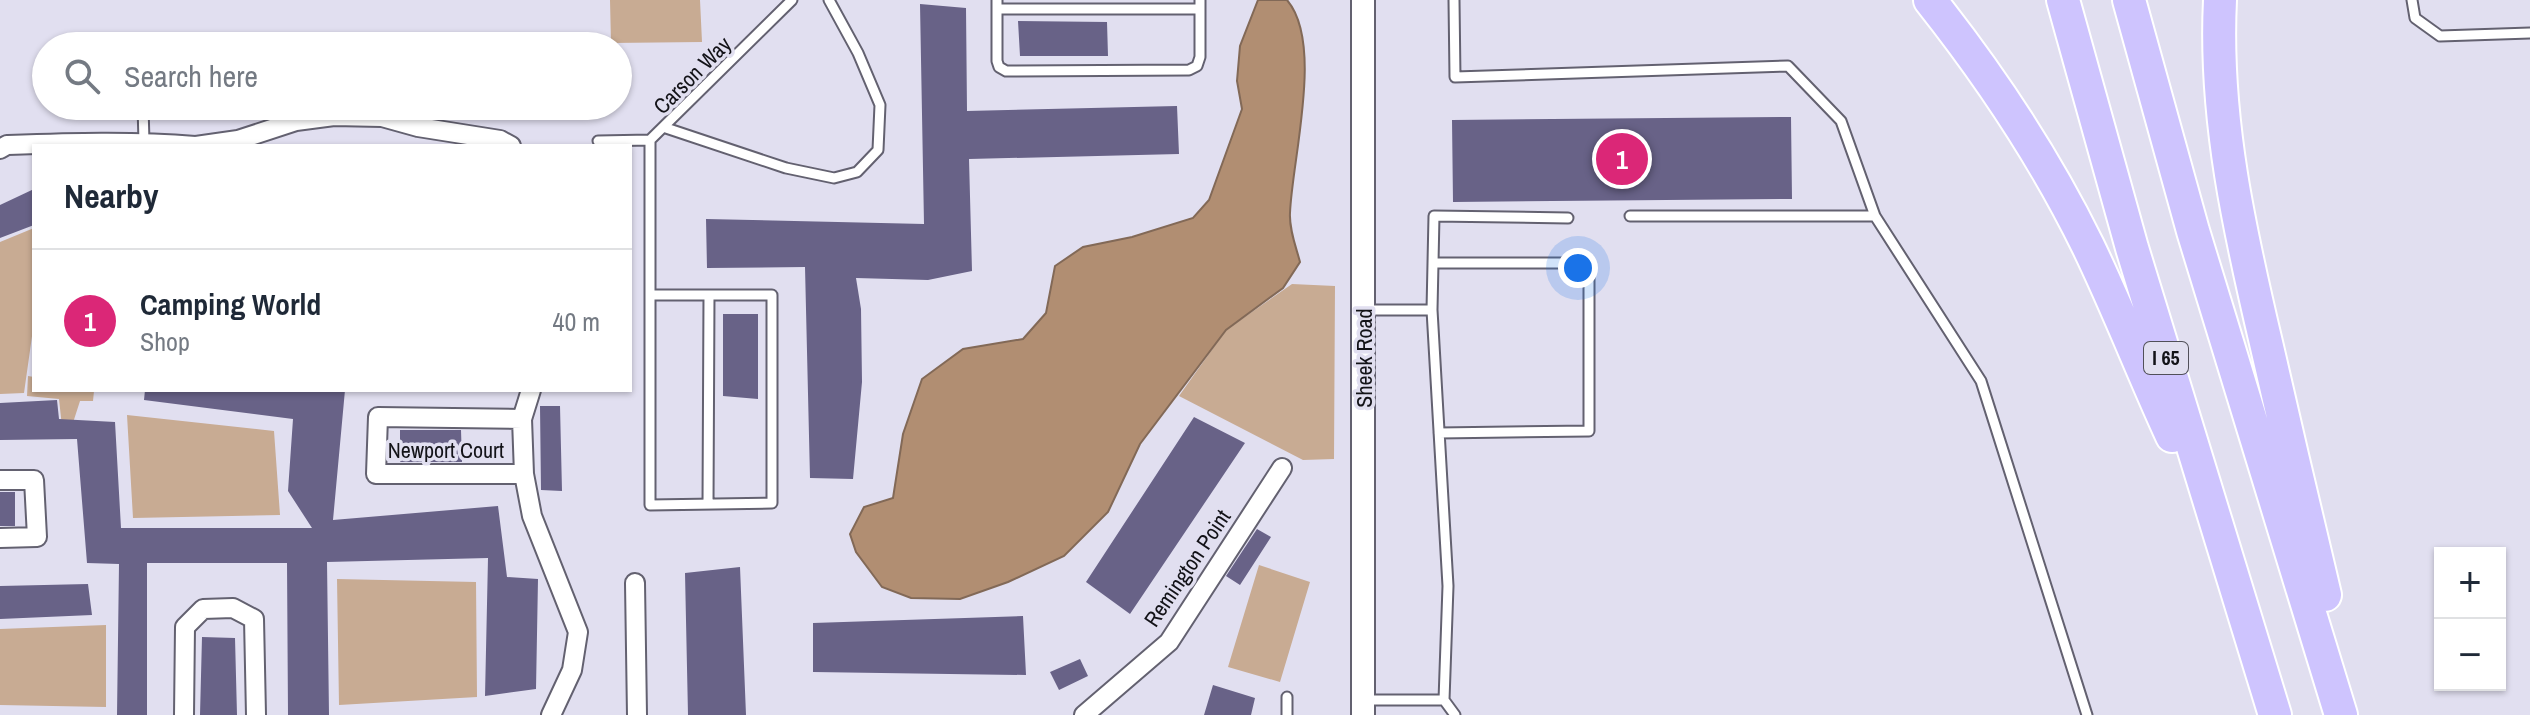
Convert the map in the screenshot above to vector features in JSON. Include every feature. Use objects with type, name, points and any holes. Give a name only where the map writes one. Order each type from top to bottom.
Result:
[{"type":"highway","points":[[1930,0],[1977,59],[2050,174],[2089,247],[2225,554]]},
{"type":"highway","name":"I 65","points":[[2063,0],[2132,248],[2275,715]]},
{"type":"highway","points":[[2129,0],[2193,231],[2341,715]]},
{"type":"highway","points":[[2220,0],[2222,94],[2230,173],[2251,281],[2353,715]]},
{"type":"street","name":"Sheek Road","points":[[1363,0],[1363,708]]},
{"type":"street","points":[[210,144],[238,140],[304,120]]},
{"type":"street","points":[[388,120],[419,136],[500,140],[507,144]]},
{"type":"street","points":[[0,149],[7,145],[32,145]]},
{"type":"street","points":[[530,392],[522,419],[524,474],[532,516],[578,632],[572,670],[551,715]]},
{"type":"street","name":"Newport Court","points":[[522,419],[378,417],[376,474],[524,474]]},
{"type":"street","name":"Remington Point","points":[[1084,715],[1169,642],[1282,468]]},
{"type":"street","points":[[0,480],[34,480],[37,537],[0,538]]},
{"type":"street","points":[[635,583],[637,715]]},
{"type":"street","points":[[184,715],[185,627],[203,609],[233,608],[254,619],[256,715]]},
{"type":"lane","name":"Carson Way","points":[[598,141],[650,140],[666,128],[792,0]]},
{"type":"lane","points":[[666,128],[786,168],[834,178],[857,172],[878,150],[880,105],[858,53],[829,0]]},
{"type":"lane","points":[[1454,0],[1455,77],[1788,66],[1841,121],[1875,216],[1981,381],[2087,715]]},
{"type":"lane","points":[[2412,0],[2415,18],[2440,36],[2530,33]]},
{"type":"lane","points":[[997,4],[1200,4],[1200,57],[1197,66],[1189,70],[1006,71],[999,67],[997,61],[997,4]]},
{"type":"lane","points":[[145,120],[149,144]]},
{"type":"lane","name":"Carson Way","points":[[650,140],[650,505],[708,504]]},
{"type":"lane","points":[[1455,715],[1444,700],[1448,586],[1432,310],[1434,216],[1568,218]]},
{"type":"lane","points":[[1630,216],[1875,216]]},
{"type":"lane","points":[[1433,263],[1589,263],[1589,431],[1439,433]]},
{"type":"lane","points":[[650,295],[709,295],[772,295],[772,503],[708,504],[709,295]]},
{"type":"lane","points":[[1364,310],[1432,310]]},
{"type":"lane","points":[[1287,697],[1287,715]]},
{"type":"lane","points":[[1363,708],[1444,700]]},
{"type":"shaded area","points":[[610,0],[700,0],[702,42],[632,43],[632,32],[611,32]]},
{"type":"shaded area","points":[[1258,0],[1287,0],[1298,19],[1303,44],[1303,102],[1290,213],[1300,262],[1283,288],[1226,330],[1140,444],[1108,512],[1064,556],[1008,582],[960,599],[911,598],[882,587],[856,552],[850,534],[864,507],[893,498],[903,434],[922,379],[963,349],[1023,339],[1046,313],[1055,266],[1083,247],[1132,237],[1193,218],[1209,200],[1242,109],[1237,81],[1240,46]]},
{"type":"shaded area","points":[[32,229],[32,336],[24,393],[0,394],[0,242]]},
{"type":"shaded area","points":[[1292,284],[1335,286],[1334,459],[1303,460],[1179,396],[1226,330]]},
{"type":"shaded area","points":[[28,376],[32,377],[32,392],[94,392],[93,401],[80,401],[70,432],[63,436],[59,399],[27,396]]},
{"type":"shaded area","points":[[127,415],[274,431],[280,515],[133,518]]},
{"type":"shaded area","points":[[1259,565],[1310,582],[1280,682],[1228,667]]},
{"type":"shaded area","points":[[337,579],[476,582],[477,697],[339,705]]},
{"type":"shaded area","points":[[106,625],[106,707],[0,705],[0,629]]},
{"type":"building","points":[[920,4],[966,8],[967,111],[1177,106],[1179,154],[969,159],[972,271],[928,280],[856,278],[861,309],[862,382],[853,479],[810,478],[805,267],[707,268],[706,219],[924,224]]},
{"type":"building","points":[[1018,21],[1107,22],[1108,56],[1020,56]]},
{"type":"building","points":[[1791,117],[1792,199],[1453,202],[1452,120]]},
{"type":"building","points":[[32,190],[32,226],[0,238],[0,205]]},
{"type":"building","points":[[723,314],[758,314],[758,399],[723,396]]},
{"type":"building","points":[[145,392],[345,392],[333,520],[498,506],[507,577],[538,579],[536,689],[485,696],[488,558],[327,562],[329,715],[288,715],[287,563],[147,563],[147,715],[117,715],[119,564],[87,563],[77,439],[0,440],[0,403],[57,400],[59,419],[115,422],[121,528],[312,528],[288,491],[293,419],[144,400]]},
{"type":"building","points":[[540,406],[560,406],[562,491],[541,490]]},
{"type":"building","points":[[1194,417],[1245,443],[1130,614],[1086,582]]},
{"type":"building","points":[[400,430],[461,430],[462,462],[400,462]]},
{"type":"building","points":[[0,492],[15,492],[15,526],[0,526]]},
{"type":"building","points":[[1257,529],[1271,537],[1240,585],[1226,576]]},
{"type":"building","points":[[740,567],[746,715],[688,715],[685,573]]},
{"type":"building","points":[[88,584],[92,615],[0,619],[0,586]]},
{"type":"building","points":[[1023,616],[1026,675],[813,672],[813,623]]},
{"type":"building","points":[[202,637],[235,638],[237,715],[200,715]]},
{"type":"building","points":[[1080,659],[1088,676],[1059,690],[1050,672]]},
{"type":"building","points":[[1213,685],[1255,698],[1251,715],[1204,715]]},
{"type":"place","name":"Camping World","points":[[1622,159]]}]
